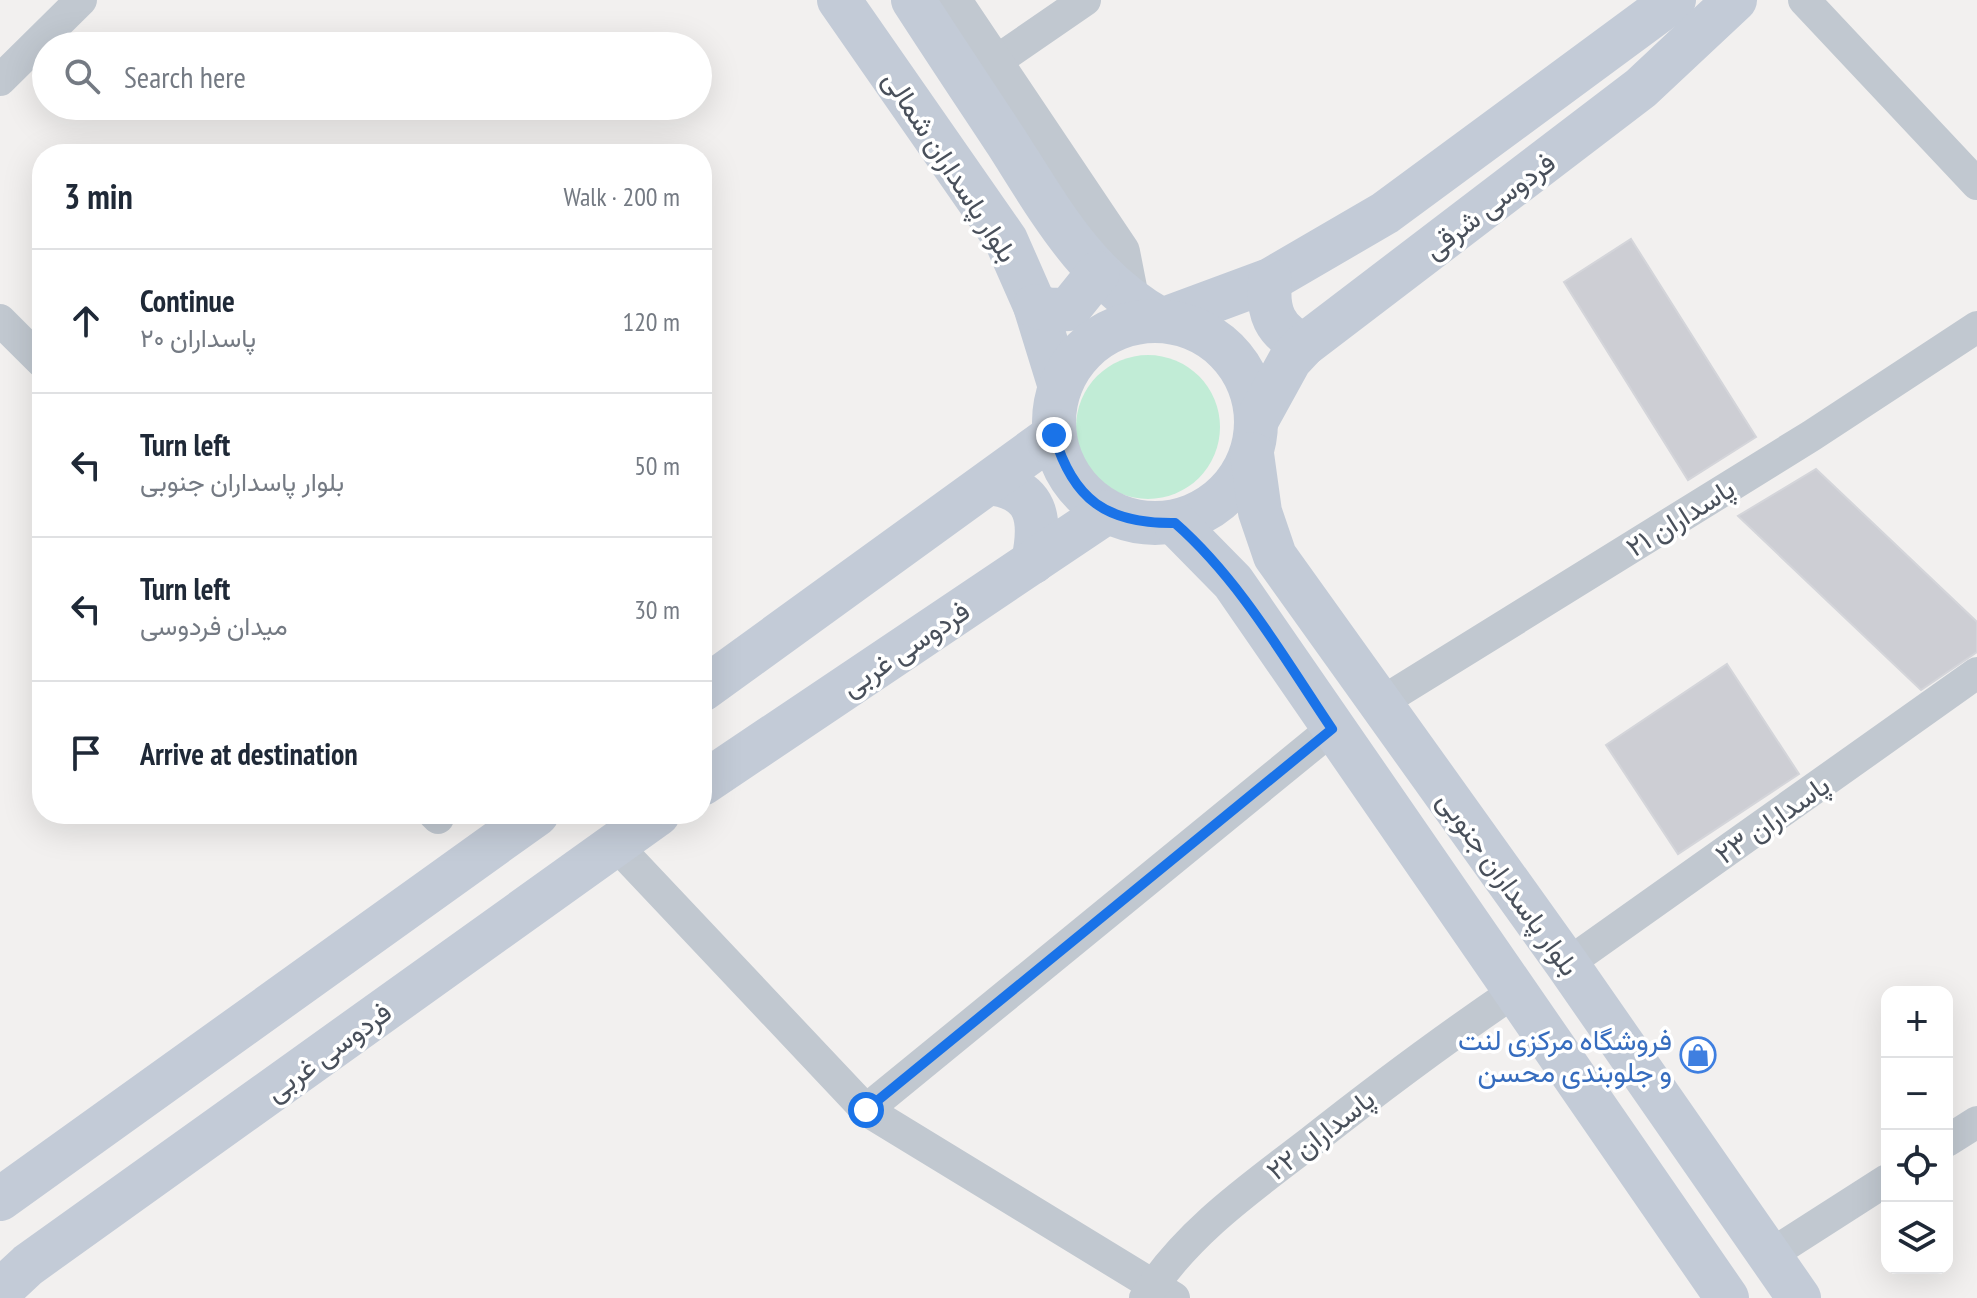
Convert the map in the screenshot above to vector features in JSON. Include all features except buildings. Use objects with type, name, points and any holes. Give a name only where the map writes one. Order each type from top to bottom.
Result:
[{"type":"main road","name":"بلوار پاسداران شمالی","points":[[839,0],[1006,240],[1035,306],[1060,387]]},
{"type":"main road","name":"بلوار پاسداران شمالی","points":[[913,0],[1046,174],[1061,228],[1098,273],[1146,311]]},
{"type":"main road","name":"فردوسی شرقی","points":[[1146,311],[1270,280],[1385,213],[1674,0]]},
{"type":"main road","name":"فردوسی شرقی","points":[[1255,437],[1290,360],[1304,345],[1641,88],[1735,0]]},
{"type":"main road","points":[[1035,306],[1050,310],[1069,309],[1098,273]]},
{"type":"main road","points":[[1270,280],[1267,305],[1273,321],[1287,337],[1304,345]]},
{"type":"main road","points":[[1146,311],[1199,329],[1229,351],[1250,383],[1255,437],[1235,486],[1208,510],[1175,523],[1140,523],[1107,512],[1082,493],[1069,475],[1054,435],[1060,387],[1076,359],[1100,336],[1130,323],[1146,311]]},
{"type":"main road","points":[[712,683],[1054,435]]},
{"type":"main road","name":"بلوار پاسداران جنوبی","points":[[1255,437],[1260,512],[1275,556],[1567,964],[1799,1298]]},
{"type":"main road","points":[[989,483],[1011,486],[1027,499],[1037,518],[1033,562]]},
{"type":"main road","name":"فردوسی غربی","points":[[712,777],[1107,512]]},
{"type":"main road","name":"بلوار پاسداران جنوبی","points":[[1175,523],[1233,582],[1514,992],[1715,1294]]},
{"type":"main road","points":[[1233,582],[1246,555],[1275,556]]},
{"type":"main road","points":[[0,1199],[523,824]]},
{"type":"main road","name":"فردوسی غربی","points":[[0,1291],[28,1265],[643,824]]},
{"type":"street","points":[[49,32],[81,0]]},
{"type":"street","name":"بلوار پاسداران شمالی","points":[[951,0],[992,64],[1046,174],[1120,252],[1146,311]]},
{"type":"street","points":[[992,64],[1085,0]]},
{"type":"street","points":[[1804,0],[1977,184]]},
{"type":"street","points":[[0,80],[32,48]]},
{"type":"street","points":[[0,320],[32,352]]},
{"type":"street","name":"پاسداران ۲۱","points":[[1380,703],[1811,436],[1977,327]]},
{"type":"street","name":"پاسداران ۲۳","points":[[1567,964],[1977,673]]},
{"type":"street","points":[[866,1110],[1332,729]]},
{"type":"street","points":[[614,843],[866,1110],[1158,1293]]},
{"type":"street","name":"پاسداران ۲۲","points":[[1158,1293],[1182,1249],[1231,1204],[1429,1049],[1514,992]]},
{"type":"street","points":[[1953,1137],[1977,1122]]},
{"type":"street","points":[[1770,1255],[1881,1184]]},
{"type":"green space","points":[[1148,355],[1175,361],[1199,376],[1214,400],[1220,427],[1214,454],[1199,478],[1175,493],[1148,499],[1121,493],[1097,478],[1082,454],[1076,427],[1082,400],[1097,376],[1121,361]]},
{"type":"place","name":"فروشگاه مرکزی لنت و جلوبندی محسن","points":[[1698,1055]]},
{"type":"route","points":[[866,1110],[1332,729],[1233,582],[1197,542],[1175,523],[1140,523],[1107,512],[1082,493],[1063,466],[1054,435]]}]
